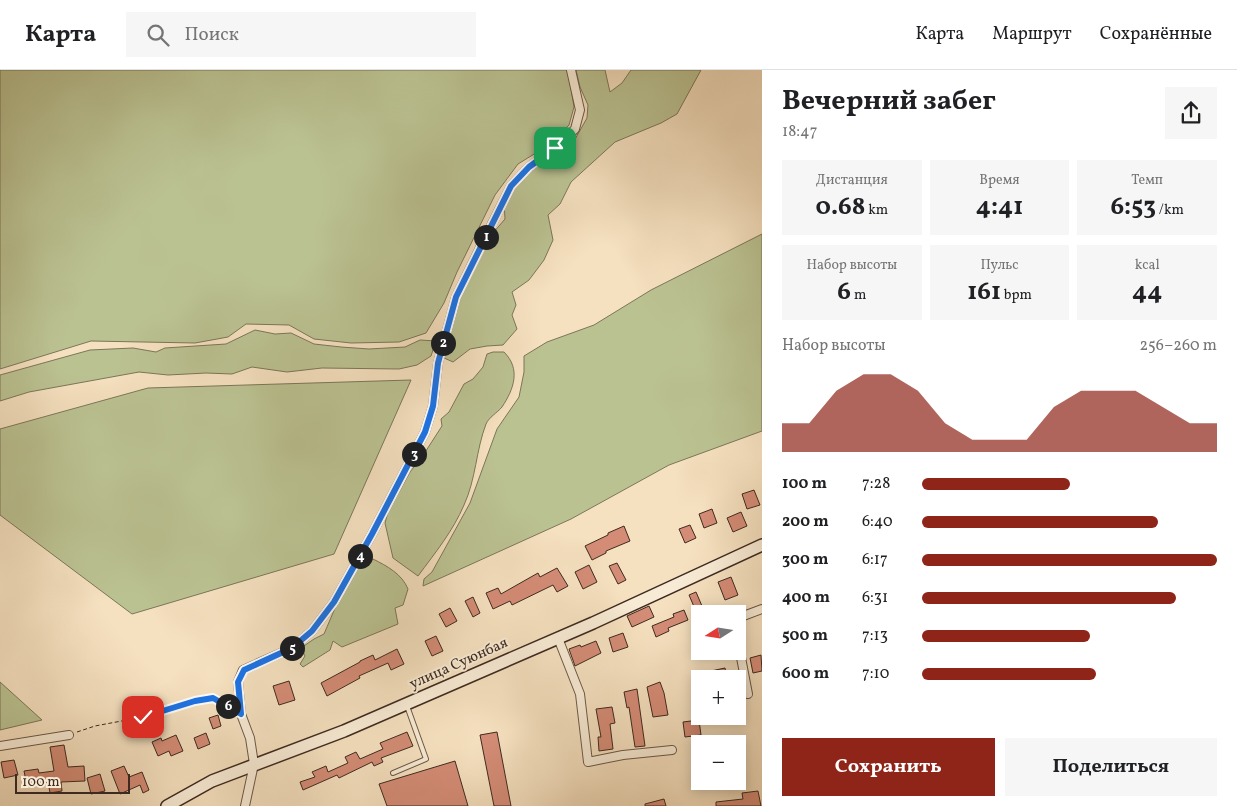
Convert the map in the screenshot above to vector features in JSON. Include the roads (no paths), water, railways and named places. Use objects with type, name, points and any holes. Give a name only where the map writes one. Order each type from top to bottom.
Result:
[{"type":"main road","name":"улица Суюнбая","points":[[167,806],[212,781],[344,731],[558,638],[762,546]]},
{"type":"street","points":[[245,806],[254,764],[250,738],[241,714],[238,682],[244,670],[292,648],[312,631],[334,602],[372,534],[425,432],[433,406],[438,363],[456,297],[511,186],[529,167],[555,148],[575,129],[580,110],[572,70]]},
{"type":"street","points":[[746,615],[762,609]]},
{"type":"street","points":[[558,638],[580,694],[588,762],[623,755],[672,750]]},
{"type":"street","points":[[741,660],[748,694]]},
{"type":"street","points":[[0,746],[69,735]]},
{"type":"lane","points":[[392,773],[426,759],[407,704]]}]
